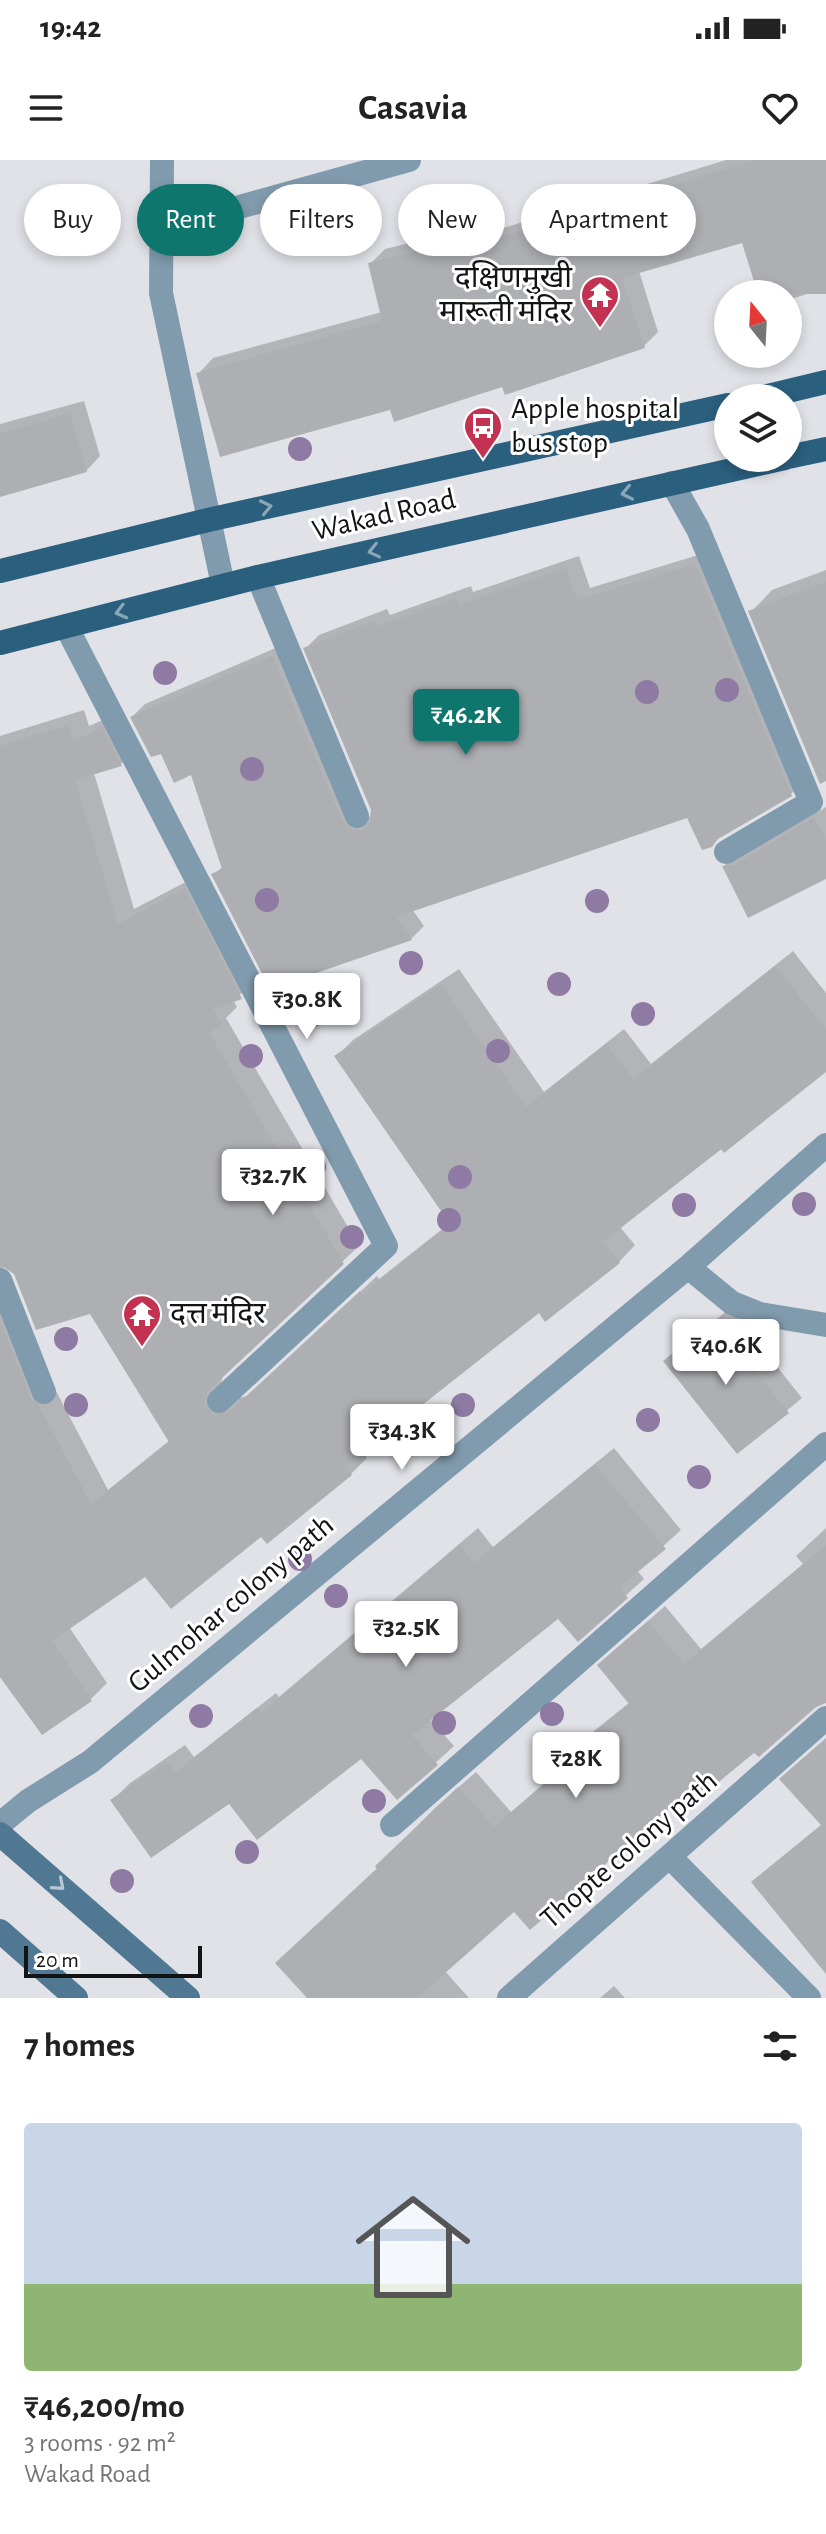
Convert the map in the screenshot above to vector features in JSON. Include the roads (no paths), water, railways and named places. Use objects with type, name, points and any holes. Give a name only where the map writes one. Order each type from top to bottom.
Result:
[{"type":"main road","points":[[802,388],[826,382]]},
{"type":"main road","name":"Wakad Road","points":[[0,571],[208,520],[714,408]]},
{"type":"main road","name":"Wakad Road","points":[[802,455],[826,449]]},
{"type":"main road","name":"Wakad Road","points":[[0,643],[223,585],[723,472]]},
{"type":"main road","points":[[0,1834],[188,1998]]},
{"type":"main road","points":[[0,1931],[76,1998]]},
{"type":"street","points":[[161,184],[162,160]]},
{"type":"street","points":[[244,206],[409,160]]},
{"type":"street","points":[[160,256],[161,293],[223,585]]},
{"type":"street","points":[[672,483],[698,529],[811,802],[726,852]]},
{"type":"street","points":[[258,577],[357,816]]},
{"type":"street","points":[[66,626],[386,1246],[219,1401]]},
{"type":"street","name":"Gulmohar colony path","points":[[0,1824],[28,1801],[90,1762],[688,1267],[826,1145]]},
{"type":"street","points":[[688,1267],[732,1303],[760,1314],[826,1325]]},
{"type":"street","points":[[0,1280],[44,1392]]},
{"type":"street","points":[[392,1825],[826,1444]]},
{"type":"street","name":"Thopte colony path","points":[[509,1998],[826,1718]]},
{"type":"street","points":[[671,1858],[809,1998]]},
{"type":"street","points":[[816,1998],[826,1989]]},
{"type":"place","name":"दक्षिणमुखी मारूती मंदिर","points":[[600,329]]},
{"type":"place","name":"Apple hospital bus stop","points":[[483,460]]},
{"type":"place","name":"दत्त मंदिर","points":[[142,1348]]}]
